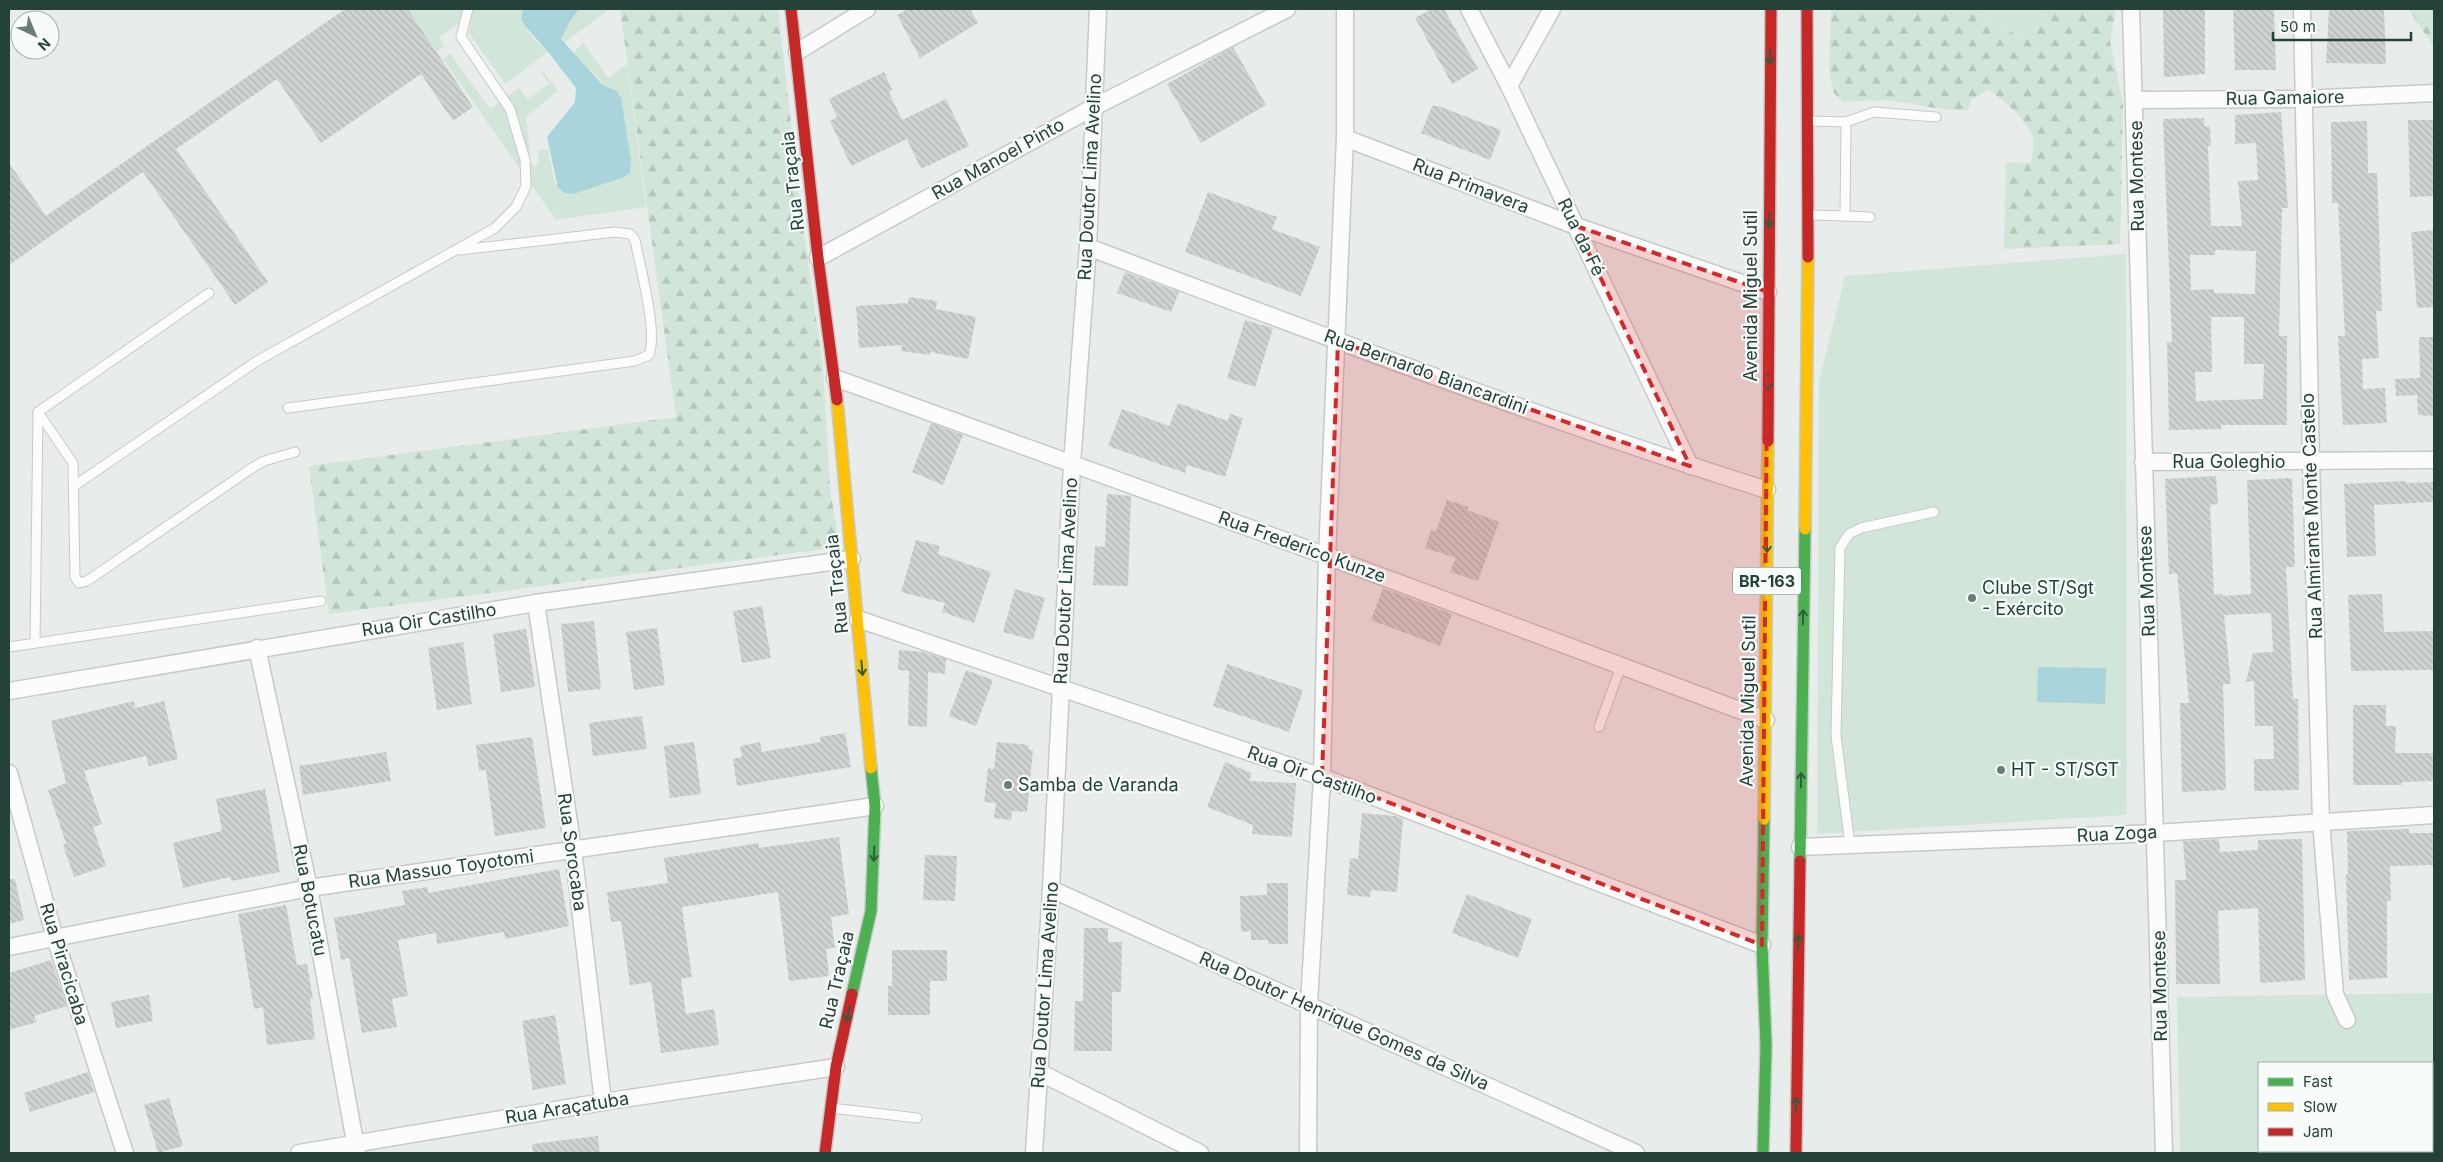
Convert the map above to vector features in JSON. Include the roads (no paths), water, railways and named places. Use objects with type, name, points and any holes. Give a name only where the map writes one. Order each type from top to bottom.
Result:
[{"type":"main road","name":"Rua Traçaia","points":[[791,9],[818,258],[836,378],[875,806],[871,911],[836,1067],[825,1153]]},
{"type":"main road","name":"Avenida Miguel Sutil","points":[[1763,1153],[1766,1046],[1762,945],[1766,720],[1771,9]]},
{"type":"main road","name":"BR-163","points":[[1796,1153],[1808,215],[1807,9]]},
{"type":"street","points":[[797,52],[866,9]]},
{"type":"street","name":"Rua Doutor Lima Avelino","points":[[1034,1153],[1051,889],[1072,464],[1088,247],[1092,108],[1098,9]]},
{"type":"street","name":"Rua Manoel Pinto","points":[[818,258],[1092,108],[1287,9]]},
{"type":"street","points":[[1308,1153],[1309,1004],[1322,778],[1327,556],[1338,341],[1346,9]]},
{"type":"street","name":"Rua da Fé","points":[[1469,9],[1509,86],[1690,466]]},
{"type":"street","points":[[1509,86],[1552,9]]},
{"type":"street","name":"Rua Montese","points":[[2131,9],[2164,1153]]},
{"type":"street","name":"Rua Almirante Monte Castelo","points":[[2302,9],[2302,99],[2321,821],[2335,994],[2348,1020]]},
{"type":"street","name":"Rua Gamaiore","points":[[2135,100],[2302,99],[2434,93]]},
{"type":"street","name":"Rua Primavera","points":[[1344,138],[1576,226],[1768,292]]},
{"type":"street","name":"Rua Bernardo Biancardini","points":[[1088,247],[1338,341],[1690,466],[1768,490]]},
{"type":"street","name":"Rua Frederico Kunze","points":[[836,378],[1327,556],[1766,720]]},
{"type":"street","name":"Rua Goleghio","points":[[2143,462],[2434,460]]},
{"type":"street","name":"Rua Oir Castilho","points":[[9,690],[536,603],[852,559]]},
{"type":"street","name":"Rua Sorocaba","points":[[536,603],[573,850],[603,1102]]},
{"type":"street","name":"Rua Oir Castilho","points":[[858,619],[1322,778],[1762,945]]},
{"type":"street","name":"Rua Botucatu","points":[[257,648],[309,888],[356,1148]]},
{"type":"street","name":"Rua Piracicaba","points":[[9,773],[55,938],[125,1153]]},
{"type":"street","name":"Rua Massuo Toyotomi","points":[[9,947],[309,888],[875,806]]},
{"type":"street","name":"Rua Zoga","points":[[1800,847],[2156,833],[2434,815]]},
{"type":"street","name":"Rua Doutor Henrique Gomes da Silva","points":[[1051,889],[1636,1153]]},
{"type":"street","name":"Rua Araçatuba","points":[[299,1153],[356,1148],[603,1102],[836,1067]]},
{"type":"street","points":[[1039,1072],[1200,1153]]},
{"type":"lane","points":[[74,486],[257,361],[495,228],[516,207],[526,186],[525,160],[510,109],[462,37],[468,9]]},
{"type":"lane","points":[[1807,121],[1846,122],[1874,112],[1936,117]]},
{"type":"lane","points":[[1845,216],[1846,122]]},
{"type":"lane","points":[[1808,215],[1870,217]]},
{"type":"lane","points":[[288,408],[635,361],[649,355],[652,346],[648,310],[635,240],[630,234],[615,232],[454,251]]},
{"type":"lane","points":[[38,412],[209,293]]},
{"type":"lane","points":[[38,412],[73,463],[75,577],[79,584],[87,581],[255,466],[264,461],[295,452]]},
{"type":"lane","points":[[35,643],[38,412]]},
{"type":"lane","points":[[1850,845],[1836,736],[1840,548],[1849,534],[1860,528],[1934,512]]},
{"type":"lane","points":[[9,647],[321,601]]},
{"type":"lane","points":[[1599,727],[1621,666]]},
{"type":"lane","points":[[830,1108],[917,1118]]},
{"type":"water","points":[[523,9],[579,9],[561,39],[602,84],[616,91],[621,97],[631,161],[630,173],[624,177],[574,194],[565,193],[558,188],[547,137],[575,102],[576,88],[525,26],[521,19]]},
{"type":"water","points":[[2038,667],[2106,668],[2105,704],[2037,702]]},
{"type":"place","name":"Clube ST/Sgt - Exército","points":[[1972,598]]},
{"type":"place","name":"HT - ST/SGT","points":[[2001,770]]},
{"type":"place","name":"Samba de Varanda","points":[[1008,785]]}]
